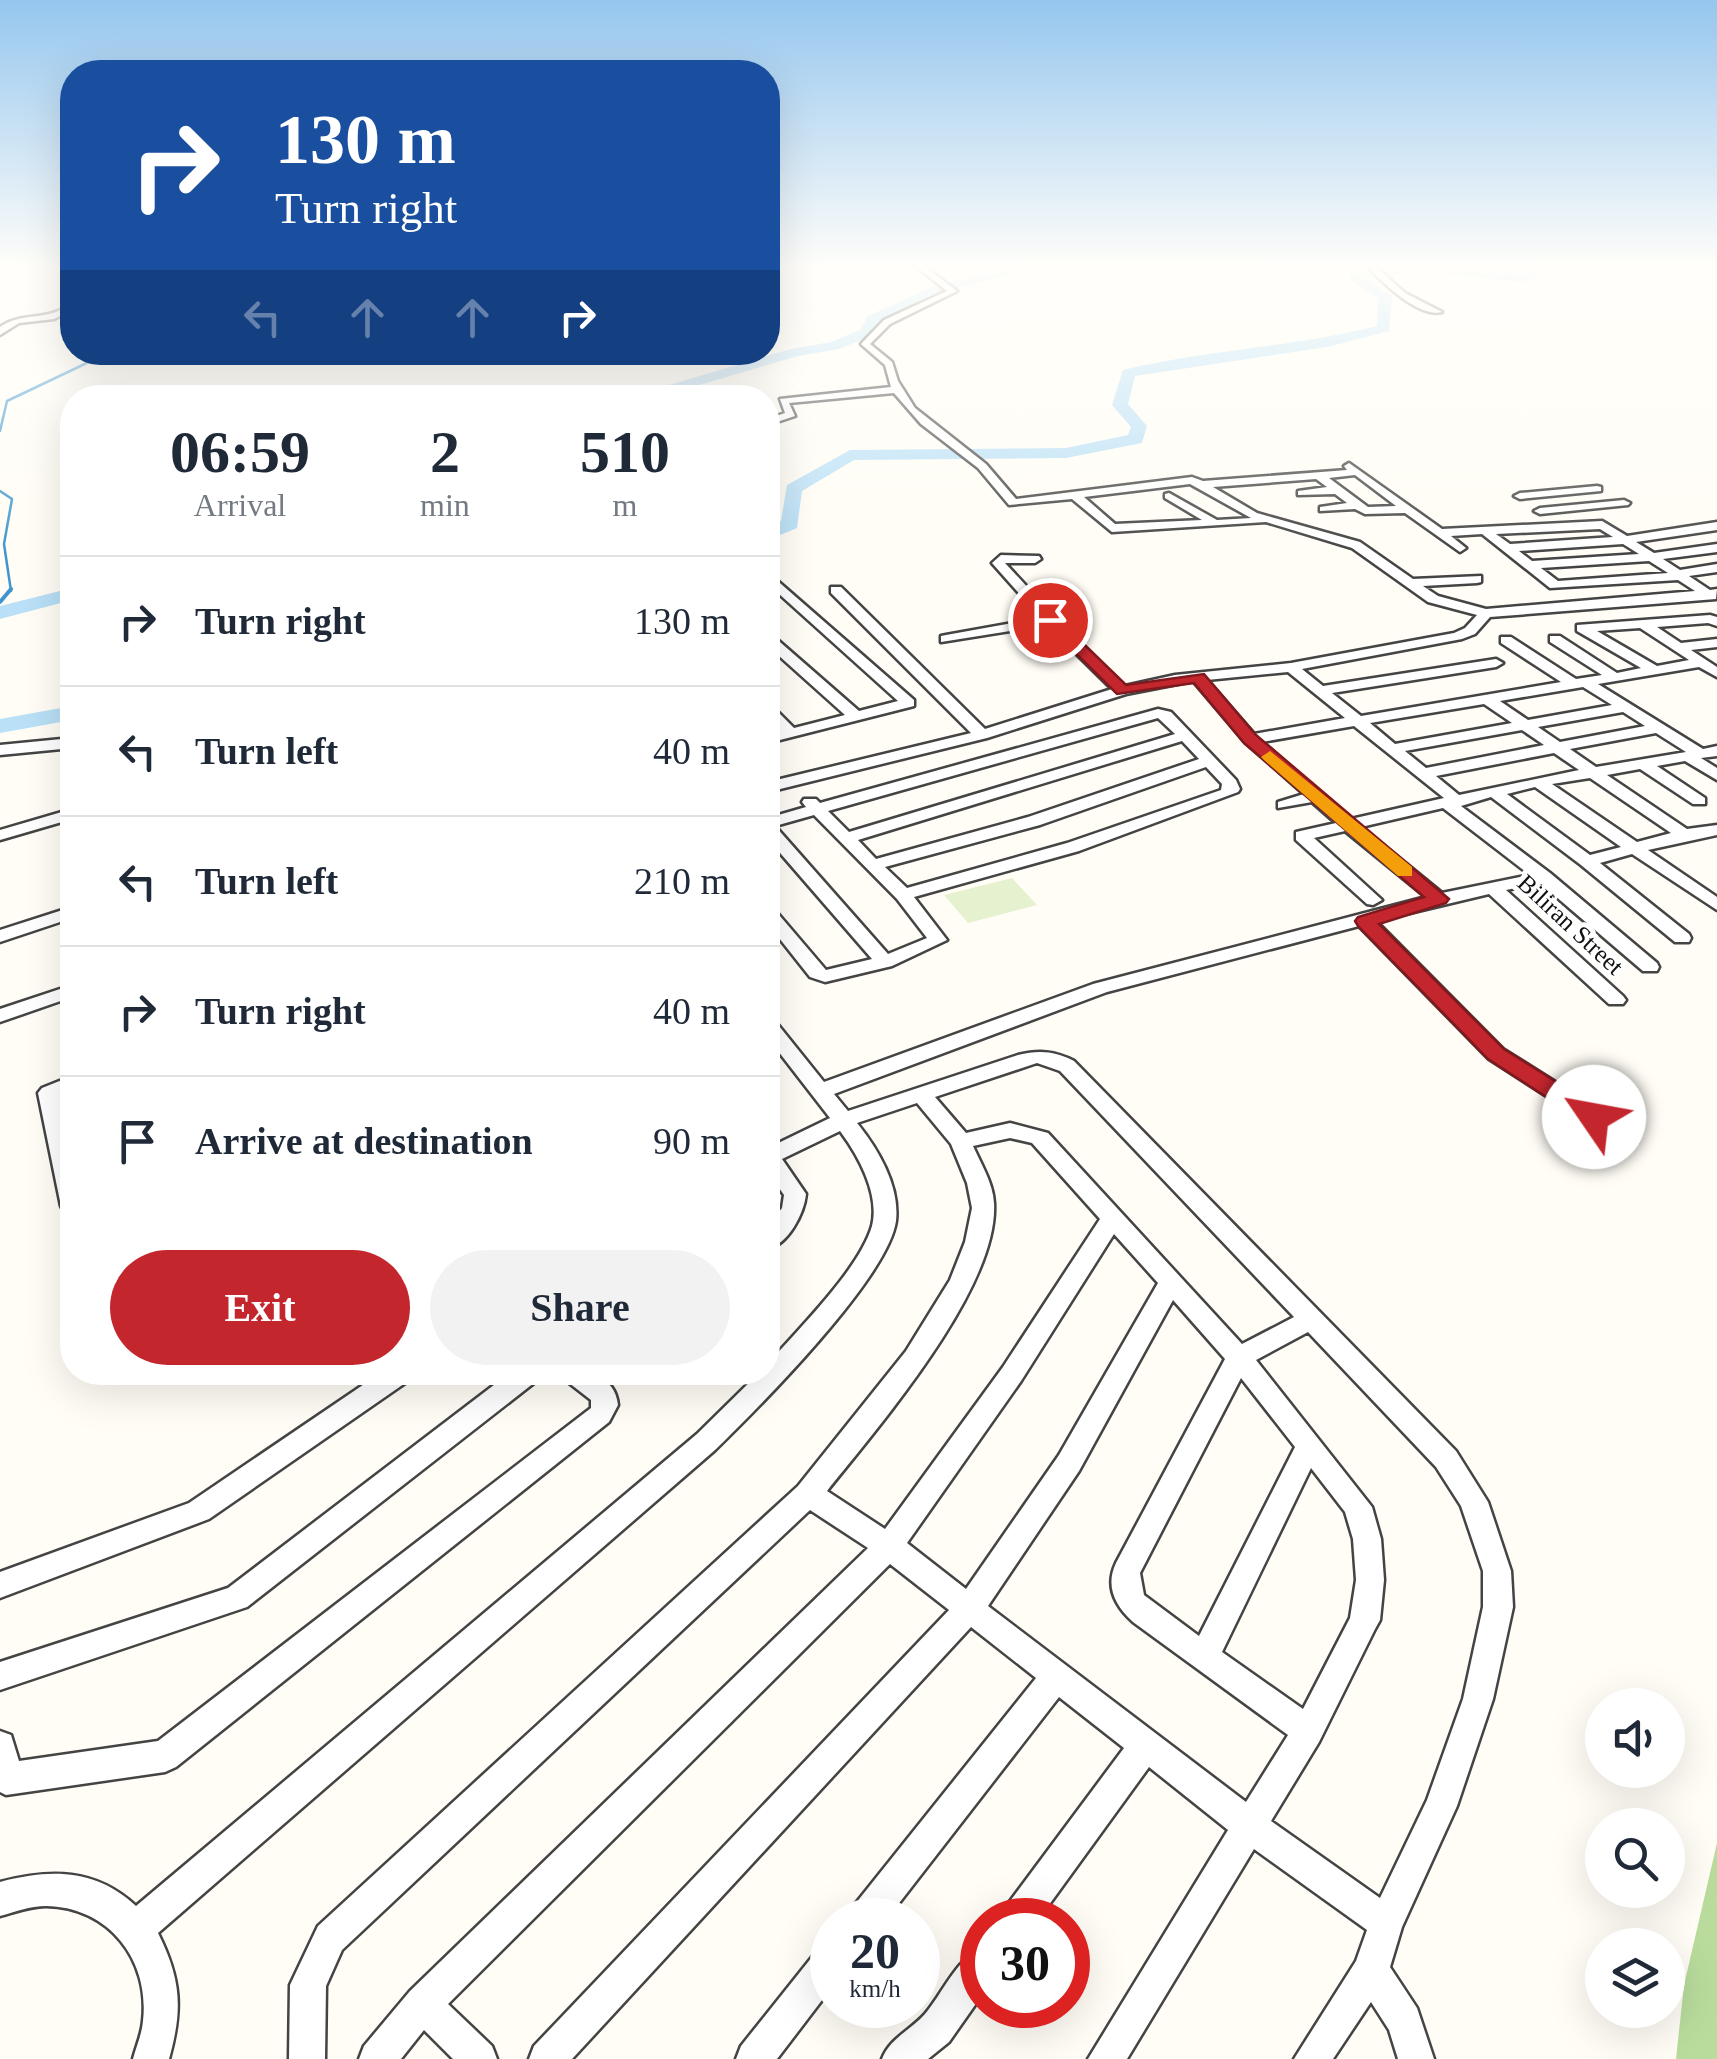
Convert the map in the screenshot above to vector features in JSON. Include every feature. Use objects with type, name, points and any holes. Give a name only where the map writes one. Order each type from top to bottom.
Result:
[{"type":"street","points":[[887,362],[894,390],[971,457],[1013,503],[1192,480],[1268,520],[1356,545],[1433,598],[1486,613],[1714,595]]},
{"type":"street","points":[[780,418],[791,414],[783,402],[894,390]]},
{"type":"street","points":[[1089,507],[1353,469],[1460,548]]},
{"type":"street","points":[[1318,475],[1365,511],[1406,509]]},
{"type":"street","points":[[1562,526],[1518,494],[1598,489]]},
{"type":"street","points":[[1302,493],[1337,490]]},
{"type":"street","points":[[1074,495],[1112,528],[1268,520]]},
{"type":"street","points":[[1169,496],[1215,524]]},
{"type":"street","points":[[1540,511],[1624,503]]},
{"type":"street","points":[[1324,509],[1357,506]]},
{"type":"street","points":[[1439,533],[1602,524],[1714,595]]},
{"type":"street","points":[[1507,548],[1625,540],[1717,526]]},
{"type":"street","points":[[1484,530],[1555,584],[1681,575],[1717,568]]},
{"type":"street","points":[[1529,565],[1653,557],[1717,548]]},
{"type":"street","points":[[1034,559],[1001,559],[998,563],[1122,690]]},
{"type":"street","points":[[1409,583],[1478,579]]},
{"type":"street","points":[[836,590],[982,735]]},
{"type":"street","points":[[780,593],[909,703],[780,736]]},
{"type":"street","points":[[1617,603],[1717,673]]},
{"type":"street","points":[[780,784],[982,735],[1122,690],[1291,667],[1457,636],[1470,631],[1486,613]]},
{"type":"street","points":[[1613,676],[1557,634],[1582,628],[1710,619],[1717,622]]},
{"type":"street","points":[[946,638],[1050,620]]},
{"type":"street","points":[[1582,628],[1654,670]]},
{"type":"street","points":[[1506,640],[1701,753],[1717,775]]},
{"type":"street","points":[[1677,647],[1717,643]]},
{"type":"street","points":[[780,650],[858,718]]},
{"type":"street","points":[[1319,691],[1496,662]]},
{"type":"street","points":[[1250,739],[1698,662]]},
{"type":"street","points":[[1291,667],[1650,967]]},
{"type":"street","points":[[1410,676],[1449,703]]},
{"type":"street","points":[[1198,678],[1250,739],[1439,899]]},
{"type":"street","points":[[1484,698],[1684,835]]},
{"type":"street","points":[[1390,749],[1627,707]]},
{"type":"street","points":[[780,821],[815,808],[990,762],[1148,714],[1166,715],[1232,789],[1073,847],[903,895]]},
{"type":"street","points":[[780,723],[791,734]]},
{"type":"street","points":[[1422,774],[1661,728]]},
{"type":"street","points":[[846,838],[1183,736]]},
{"type":"street","points":[[0,750],[60,743]]},
{"type":"street","points":[[1372,900],[1302,836],[1538,782],[1646,766],[1701,753]]},
{"type":"street","points":[[872,865],[1034,820],[1206,762]]},
{"type":"street","points":[[1646,766],[1699,802]]},
{"type":"street","points":[[780,928],[817,973],[836,976],[885,962],[938,940],[903,895],[815,808],[794,780]]},
{"type":"street","points":[[1538,782],[1717,904]]},
{"type":"street","points":[[1494,792],[1682,938]]},
{"type":"street","points":[[1284,805],[1316,796]]},
{"type":"street","points":[[0,835],[60,818]]},
{"type":"street","points":[[1586,861],[1717,830]]},
{"type":"street","points":[[780,840],[885,962]]},
{"type":"street","points":[[821,1091],[1100,988],[1439,899],[1544,877]]},
{"type":"street","name":"Biliran Street","points":[[1492,886],[1616,1000]]},
{"type":"street","points":[[0,936],[60,916]]},
{"type":"street","points":[[1365,921],[1496,1054],[1594,1117]]},
{"type":"street","points":[[0,1016],[60,995]]},
{"type":"street","points":[[780,1040],[869,1153],[884,1203],[884,1224],[867,1261],[780,1366]]},
{"type":"street","points":[[780,1151],[845,1120],[1036,1057],[1068,1066],[1446,1459],[1474,1502],[1497,1572],[1498,1607],[1478,1699],[1441,1806],[1386,1923],[1372,1970],[1312,2059]]},
{"type":"street","points":[[60,1088],[49,1093],[60,1147]]},
{"type":"street","points":[[308,2059],[308,1985],[330,1938],[808,1494],[951,1305],[969,1268],[984,1205],[961,1142],[922,1095]]},
{"type":"street","points":[[961,1142],[1008,1129],[1026,1130],[1040,1138],[1239,1358],[1358,1507],[1366,1539],[1370,1580],[1366,1620],[1308,1731],[1106,2059]]},
{"type":"street","points":[[780,1174],[794,1194],[793,1210],[780,1226]]},
{"type":"street","points":[[378,2059],[423,2004],[889,1546],[1012,1374],[1111,1220]]},
{"type":"street","points":[[547,2059],[970,1608],[1069,1464],[1170,1283]]},
{"type":"street","points":[[1308,1731],[1129,1601],[1124,1586],[1126,1572],[1239,1358],[1313,1318]]},
{"type":"street","points":[[0,1585],[198,1511],[383,1385]]},
{"type":"street","points":[[0,1676],[237,1598],[513,1385]]},
{"type":"street","points":[[0,1746],[6,1779],[166,1756],[600,1414],[605,1405],[604,1394],[592,1385]]},
{"type":"street","points":[[138,1927],[552,1576],[706,1442],[763,1385]]},
{"type":"street","points":[[1205,1656],[1309,1446]]},
{"type":"street","points":[[808,1494],[889,1546],[1251,1827],[1386,1923]]},
{"type":"street","points":[[881,1898],[1056,1677]]},
{"type":"street","points":[[1032,1898],[1146,1745]]},
{"type":"street","points":[[0,1900],[45,1889],[98,1897],[138,1927],[157,1968],[161,2021],[151,2059]]},
{"type":"street","points":[[1372,1970],[1404,2021],[1416,2059]]},
{"type":"street","points":[[754,2059],[810,1987]]},
{"type":"street","points":[[900,2059],[936,2029],[960,1996]]},
{"type":"street","points":[[423,2004],[480,2059]]},
{"type":"green space","points":[[1012,878],[1037,905],[968,923],[944,895]]},
{"type":"green space","points":[[1717,1843],[1717,2059],[1676,2059],[1679,2028],[1685,2028],[1685,1981]]},
{"type":"waterway","points":[[780,529],[790,524],[793,489],[850,455],[1066,453],[1136,439],[1139,426],[1120,405],[1128,373],[1184,362]]},
{"type":"waterway","points":[[0,431],[7,401],[83,365]]},
{"type":"waterway","points":[[687,385],[756,365]]},
{"type":"waterway","points":[[0,491],[12,499],[4,544],[11,589]]},
{"type":"waterway","points":[[0,602],[11,589]]},
{"type":"waterway","points":[[0,613],[60,597]]},
{"type":"waterway","points":[[0,726],[60,715]]},
{"type":"slow traffic","points":[[1270,757],[1405,871]]},
{"type":"route","points":[[1050,620],[1122,690],[1198,678],[1250,739],[1439,899],[1365,921],[1496,1054],[1534,1082],[1568,1096],[1594,1117]]}]
